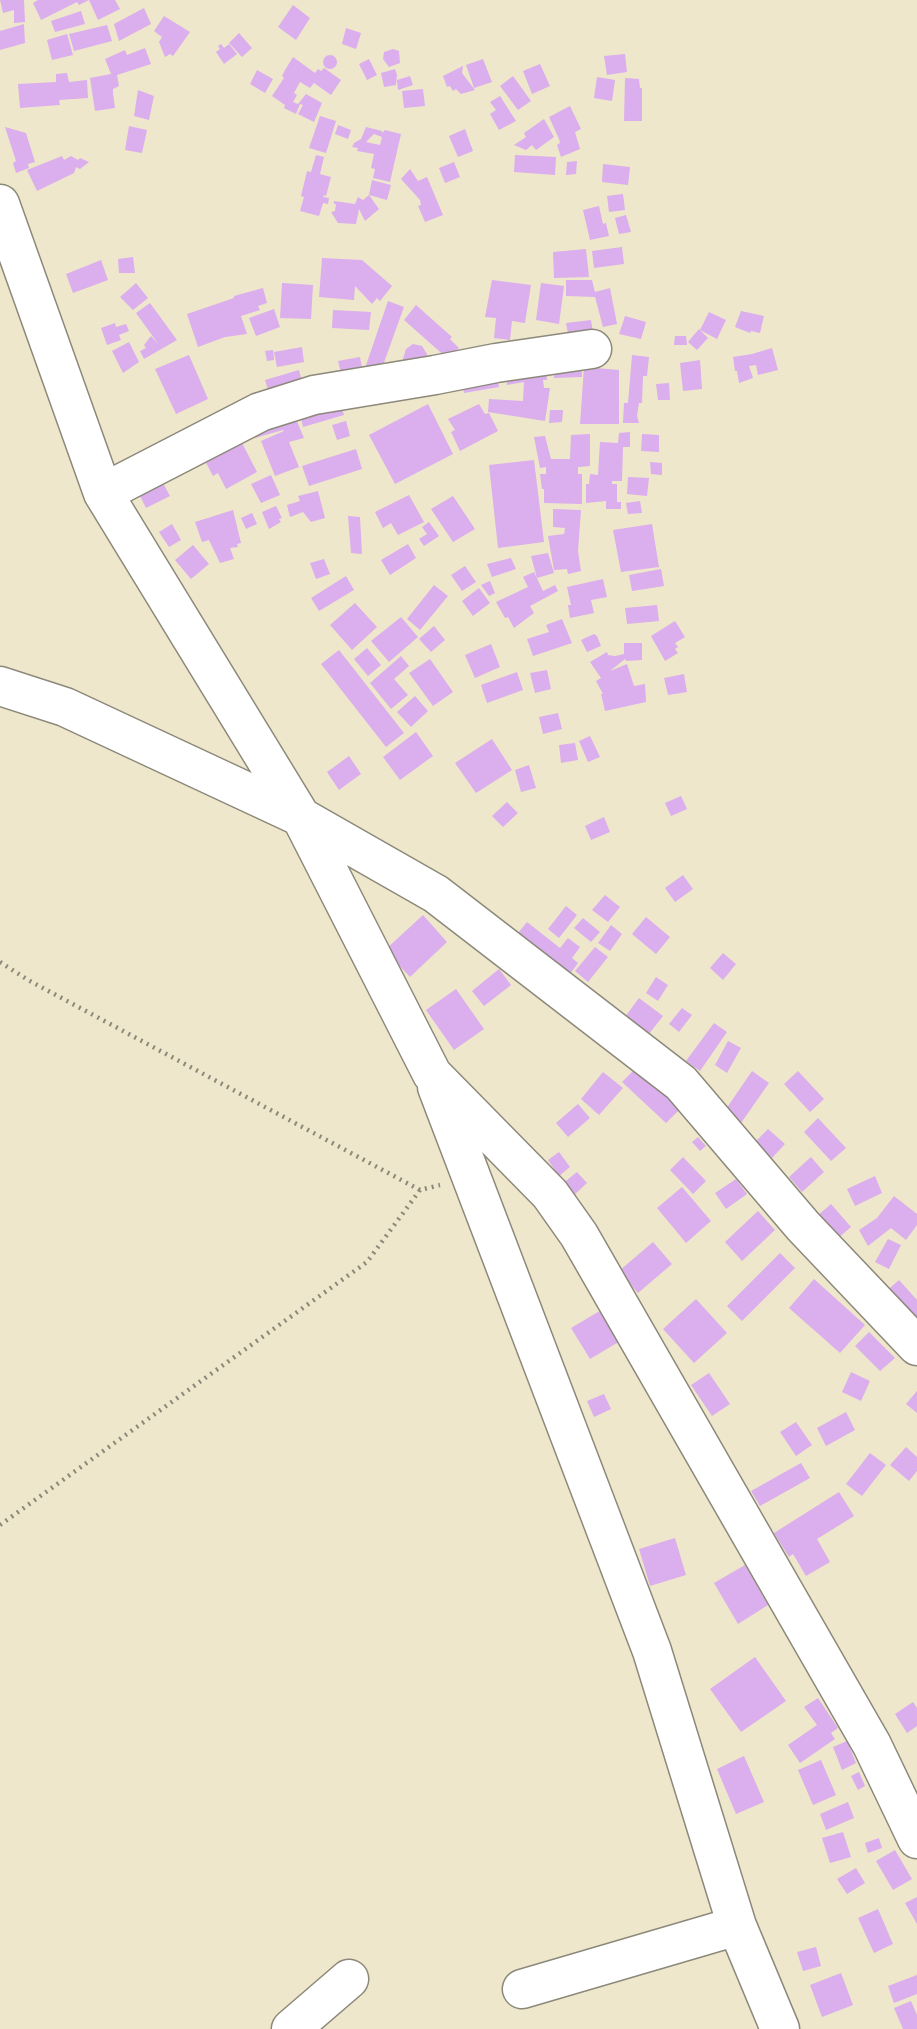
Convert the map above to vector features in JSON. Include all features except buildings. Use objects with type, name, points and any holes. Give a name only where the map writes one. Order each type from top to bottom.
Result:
[{"type":"street","points":[[0,204],[103,493],[301,817],[432,1074],[652,1651],[737,1926],[779,2029]]},
{"type":"street","points":[[103,493],[260,412],[286,403],[314,395],[592,349]]},
{"type":"street","points":[[0,686],[65,707],[301,817],[436,894],[681,1083],[803,1227],[917,1346]]},
{"type":"street","points":[[432,1074],[550,1194],[579,1235],[872,1745],[917,1839]]},
{"type":"street","points":[[522,1989],[737,1926]]},
{"type":"street","points":[[291,2029],[349,1979]]},
{"type":"path","points":[[0,962],[28,980],[420,1190]]},
{"type":"path","points":[[0,1524],[367,1262],[420,1190],[472,1178]]}]
